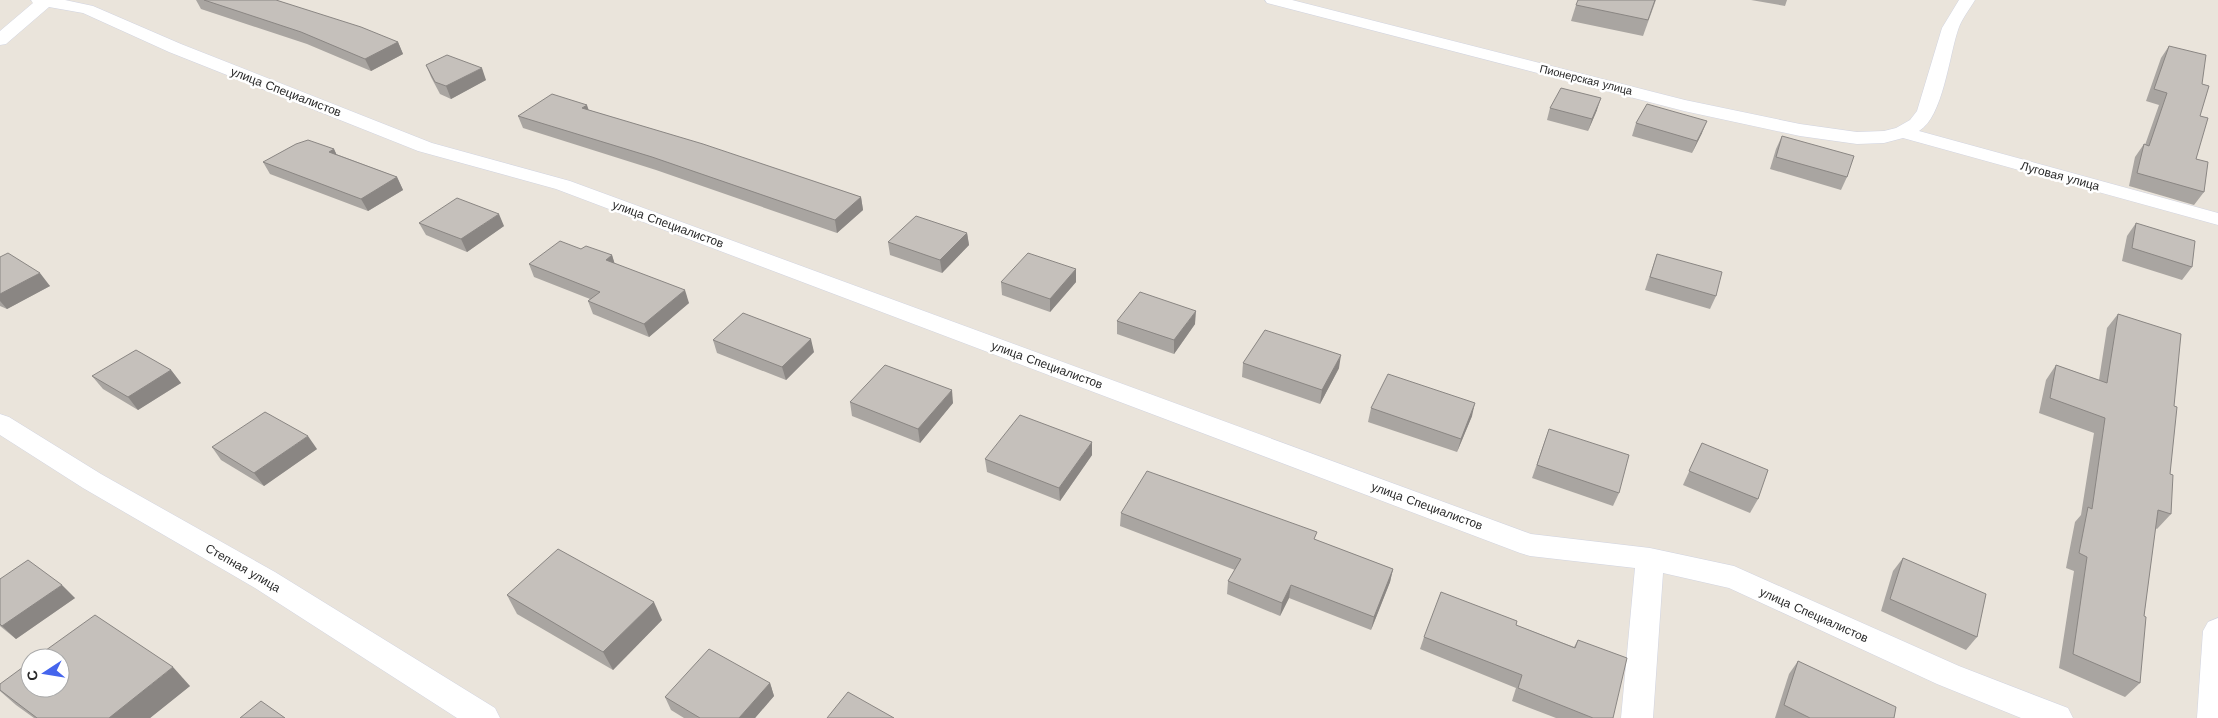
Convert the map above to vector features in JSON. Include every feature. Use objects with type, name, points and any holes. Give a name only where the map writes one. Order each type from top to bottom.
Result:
[{"type":"street","name":"Пионерская улица","points":[[1273,0],[1684,105],[1800,130],[1857,138],[1884,137],[1902,132]]},
{"type":"street","points":[[1902,132],[1917,124],[1926,112],[1950,28],[1966,0]]},
{"type":"street","points":[[0,40],[42,1]]},
{"type":"street","name":"улица Специалистов","points":[[42,1],[87,9],[175,48],[426,147],[573,189],[1530,544],[1650,559],[1734,578],[1948,675],[2057,718]]},
{"type":"street","name":"Луговая улица","points":[[1902,132],[2218,219]]},
{"type":"street","name":"Степная улица","points":[[0,423],[92,481],[265,580],[484,718]]},
{"type":"street","points":[[1637,718],[1650,559]]},
{"type":"street","points":[[2213,718],[2218,631]]},
{"type":"building","points":[[204,0],[276,0],[361,27],[398,42],[365,59],[301,32]]},
{"type":"building","points":[[1578,0],[1655,0],[1648,20],[1576,5]]},
{"type":"building","points":[[2169,46],[2206,55],[2202,84],[2209,86],[2200,116],[2208,118],[2196,159],[2208,162],[2204,192],[2137,173],[2144,144],[2149,146],[2167,93],[2154,89]]},
{"type":"building","points":[[447,55],[482,68],[446,86],[435,82],[426,65]]},
{"type":"building","points":[[1561,88],[1601,98],[1592,119],[1550,108]]},
{"type":"building","points":[[552,94],[587,105],[582,108],[703,144],[861,197],[835,220],[652,157],[518,116]]},
{"type":"building","points":[[1647,104],[1707,121],[1697,141],[1636,123]]},
{"type":"building","points":[[1782,136],[1854,156],[1847,177],[1776,157]]},
{"type":"building","points":[[308,140],[334,149],[329,152],[397,177],[361,199],[263,162],[296,144]]},
{"type":"building","points":[[457,198],[499,214],[461,239],[419,223]]},
{"type":"building","points":[[916,216],[967,233],[940,260],[888,242]]},
{"type":"building","points":[[2136,223],[2195,241],[2192,267],[2132,248]]},
{"type":"building","points":[[560,241],[581,249],[586,246],[612,255],[606,260],[685,290],[644,324],[588,301],[600,292],[529,264]]},
{"type":"building","points":[[8,253],[40,273],[0,294],[0,257]]},
{"type":"building","points":[[1028,253],[1076,269],[1050,299],[1001,282]]},
{"type":"building","points":[[1657,254],[1722,272],[1716,296],[1650,277]]},
{"type":"building","points":[[1140,292],[1196,311],[1174,340],[1117,321]]},
{"type":"building","points":[[743,313],[811,339],[782,367],[713,340]]},
{"type":"building","points":[[2118,314],[2181,334],[2174,406],[2177,407],[2170,474],[2173,475],[2171,514],[2158,510],[2144,616],[2146,617],[2140,683],[2073,654],[2087,557],[2079,553],[2088,507],[2092,509],[2105,418],[2050,398],[2056,365],[2107,383]]},
{"type":"building","points":[[1265,330],[1341,355],[1322,390],[1243,363]]},
{"type":"building","points":[[136,350],[171,370],[128,397],[92,376]]},
{"type":"building","points":[[885,365],[952,390],[918,429],[850,402]]},
{"type":"building","points":[[1388,374],[1475,403],[1461,439],[1371,408]]},
{"type":"building","points":[[265,412],[308,436],[254,473],[212,447]]},
{"type":"building","points":[[1020,415],[1092,442],[1059,488],[985,459]]},
{"type":"building","points":[[1549,429],[1629,455],[1619,493],[1537,465]]},
{"type":"building","points":[[1702,443],[1768,470],[1758,499],[1689,471]]},
{"type":"building","points":[[1147,471],[1317,532],[1314,539],[1393,569],[1374,617],[1291,585],[1282,603],[1228,581],[1241,559],[1121,513]]},
{"type":"building","points":[[558,549],[654,602],[603,652],[507,595]]},
{"type":"building","points":[[1903,558],[1986,594],[1977,637],[1890,599]]},
{"type":"building","points":[[28,560],[62,585],[2,626],[0,624],[0,579]]},
{"type":"building","points":[[1441,592],[1517,621],[1516,625],[1575,648],[1578,640],[1627,658],[1613,718],[1593,718],[1518,688],[1522,675],[1424,637]]},
{"type":"building","points":[[95,615],[173,667],[109,718],[37,718],[0,690],[0,684],[20,669],[20,698],[70,698],[70,648],[49,648]]},
{"type":"building","points":[[709,649],[770,683],[739,718],[700,718],[665,697]]},
{"type":"building","points":[[1798,661],[1896,707],[1894,718],[1810,718],[1784,705]]},
{"type":"building","points":[[848,692],[894,718],[827,718]]},
{"type":"building","points":[[261,701],[285,718],[240,718]]}]
